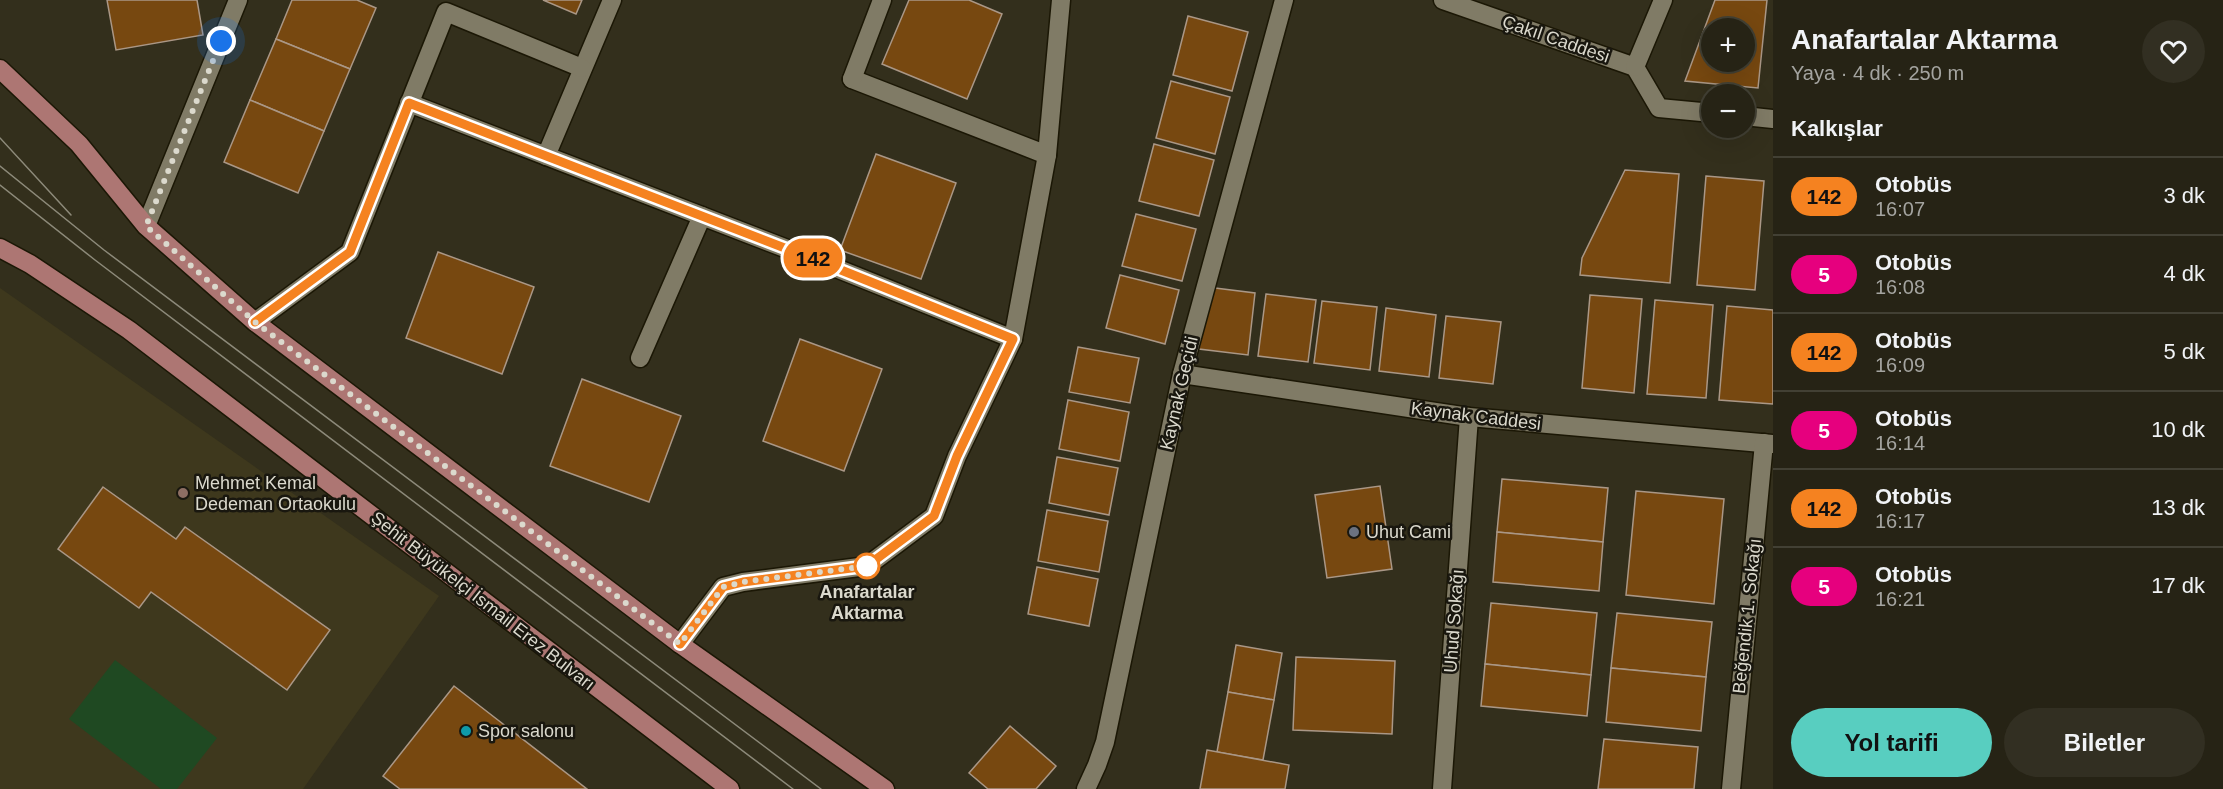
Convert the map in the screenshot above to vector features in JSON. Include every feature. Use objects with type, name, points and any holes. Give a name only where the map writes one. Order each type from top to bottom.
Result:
[{"type":"main road","points":[[0,69],[79,144],[146,226],[255,322],[680,644],[885,789]]},
{"type":"main road","name":"Şehit Büyükelçi İsmail Erez Bulvarı","points":[[0,248],[30,264],[129,330],[635,719],[730,789]]},
{"type":"street","points":[[146,226],[238,0]]},
{"type":"street","points":[[546,156],[612,0]]},
{"type":"street","points":[[882,0],[852,79],[1047,155]]},
{"type":"street","points":[[680,644],[723,587],[743,582],[867,566],[934,516],[957,456],[1013,339],[1047,155],[1061,0]]},
{"type":"street","name":"Kaynak Geçidi","points":[[1086,789],[1105,741],[1182,374],[1284,0]]},
{"type":"street","name":"Çakıl Caddesi","points":[[1443,0],[1635,67]]},
{"type":"street","points":[[1663,0],[1635,67],[1659,108],[1701,112]]},
{"type":"street","points":[[255,322],[350,252],[446,12],[582,68]]},
{"type":"street","points":[[409,103],[1013,339]]},
{"type":"street","points":[[1755,117],[1773,119]]},
{"type":"street","points":[[640,358],[702,216]]},
{"type":"street","name":"Kaynak Caddesi","points":[[1182,374],[1469,417],[1769,444]]},
{"type":"street","name":"Uhud Sokağı","points":[[1442,789],[1469,417]]},
{"type":"street","name":"Beğendik 1. Sokağı","points":[[1731,789],[1769,444]]},
{"type":"shaded area","name":"Mehmet Kemal Dedeman Ortaokulu","points":[[0,288],[439,596],[303,789],[0,789]]},
{"type":"green space","points":[[115,660],[217,738],[177,789],[161,789],[69,719]]},
{"type":"building","points":[[107,0],[197,0],[203,35],[116,50]]},
{"type":"building","points":[[292,0],[357,0],[376,8],[350,69],[276,39]]},
{"type":"building","points":[[543,0],[582,0],[576,14]]},
{"type":"building","points":[[909,0],[969,0],[1002,14],[967,99],[882,64]]},
{"type":"building","points":[[1715,0],[1767,0],[1758,88],[1755,88],[1755,84],[1685,81],[1701,38],[1701,72],[1755,72],[1755,18],[1708,18]]},
{"type":"building","points":[[1188,16],[1248,32],[1232,91],[1173,75]]},
{"type":"building","points":[[276,39],[350,69],[324,131],[250,100]]},
{"type":"building","points":[[1171,81],[1230,97],[1215,154],[1156,138]]},
{"type":"building","points":[[250,100],[324,131],[298,193],[224,162]]},
{"type":"building","points":[[1154,144],[1214,160],[1199,216],[1139,201]]},
{"type":"building","points":[[876,154],[956,183],[921,279],[840,250]]},
{"type":"building","points":[[1625,170],[1679,174],[1670,283],[1580,275],[1582,258]]},
{"type":"building","points":[[1706,176],[1764,181],[1755,290],[1697,285]]},
{"type":"building","points":[[1136,214],[1196,229],[1182,281],[1122,266]]},
{"type":"building","points":[[438,252],[534,287],[502,374],[406,338]]},
{"type":"building","points":[[1120,275],[1179,290],[1165,344],[1106,328]]},
{"type":"building","points":[[1207,287],[1255,293],[1248,355],[1199,349]]},
{"type":"building","points":[[1266,294],[1316,300],[1308,362],[1258,356]]},
{"type":"building","points":[[1590,295],[1642,299],[1634,393],[1582,388]]},
{"type":"building","points":[[1655,300],[1713,305],[1706,398],[1647,394]]},
{"type":"building","points":[[1322,301],[1377,307],[1370,370],[1314,363]]},
{"type":"building","points":[[1727,306],[1773,310],[1773,404],[1719,400]]},
{"type":"building","points":[[1386,308],[1436,315],[1429,377],[1379,371]]},
{"type":"building","points":[[1446,316],[1501,322],[1493,384],[1439,378]]},
{"type":"building","points":[[800,339],[882,369],[844,471],[763,441]]},
{"type":"building","points":[[1078,347],[1139,358],[1130,403],[1069,392]]},
{"type":"building","points":[[582,379],[681,416],[649,502],[550,466]]},
{"type":"building","points":[[1068,400],[1129,412],[1120,461],[1059,449]]},
{"type":"building","points":[[1057,457],[1118,468],[1109,515],[1049,503]]},
{"type":"building","points":[[1502,479],[1608,488],[1603,542],[1497,532]]},
{"type":"building","name":"Uhut Cami","points":[[1380,486],[1392,569],[1327,578],[1315,495]]},
{"type":"building","points":[[103,487],[176,539],[185,527],[330,630],[287,690],[151,592],[139,608],[58,549]]},
{"type":"building","points":[[1636,491],[1724,499],[1714,604],[1626,595]]},
{"type":"building","points":[[1047,510],[1108,521],[1099,572],[1038,561]]},
{"type":"building","points":[[1497,532],[1603,542],[1599,591],[1493,582]]},
{"type":"building","points":[[1037,567],[1098,579],[1089,626],[1028,614]]},
{"type":"building","points":[[1491,603],[1597,613],[1591,675],[1485,664]]},
{"type":"building","points":[[1617,613],[1712,622],[1706,677],[1611,668]]},
{"type":"building","points":[[1236,645],[1282,653],[1274,700],[1228,692]]},
{"type":"building","points":[[1296,657],[1395,661],[1392,734],[1293,730]]},
{"type":"building","points":[[1485,664],[1591,675],[1587,716],[1481,706]]},
{"type":"building","points":[[1611,668],[1706,677],[1701,731],[1606,722]]},
{"type":"building","name":"Spor salonu","points":[[454,686],[587,789],[400,789],[383,776]]},
{"type":"building","points":[[1228,692],[1274,700],[1263,760],[1217,752]]},
{"type":"building","points":[[1010,726],[1056,766],[1036,789],[988,789],[969,773]]},
{"type":"building","points":[[1604,739],[1698,747],[1694,789],[1598,789]]},
{"type":"building","points":[[1207,750],[1289,765],[1285,789],[1200,789]]},
{"type":"tram line","points":[[0,138],[71,215]]},
{"type":"tram line","points":[[0,166],[104,250],[821,789]]},
{"type":"tram line","points":[[0,185],[95,260],[793,789]]},
{"type":"bus line","name":"142","points":[[255,322],[350,252],[409,103],[821,262],[1013,339],[957,456],[934,516],[867,566],[743,582],[723,587],[680,644]]},
{"type":"place","name":"Mehmet Kemal Dedeman Ortaokulu","points":[[183,493]]},
{"type":"place","name":"Uhut Cami","points":[[1354,532]]},
{"type":"place","name":"Anafartalar Aktarma","points":[[867,566]]},
{"type":"place","name":"Spor salonu","points":[[466,731]]},
{"type":"route","points":[[221,41],[146,226],[255,322],[680,644],[723,587],[743,582],[867,566]]}]
